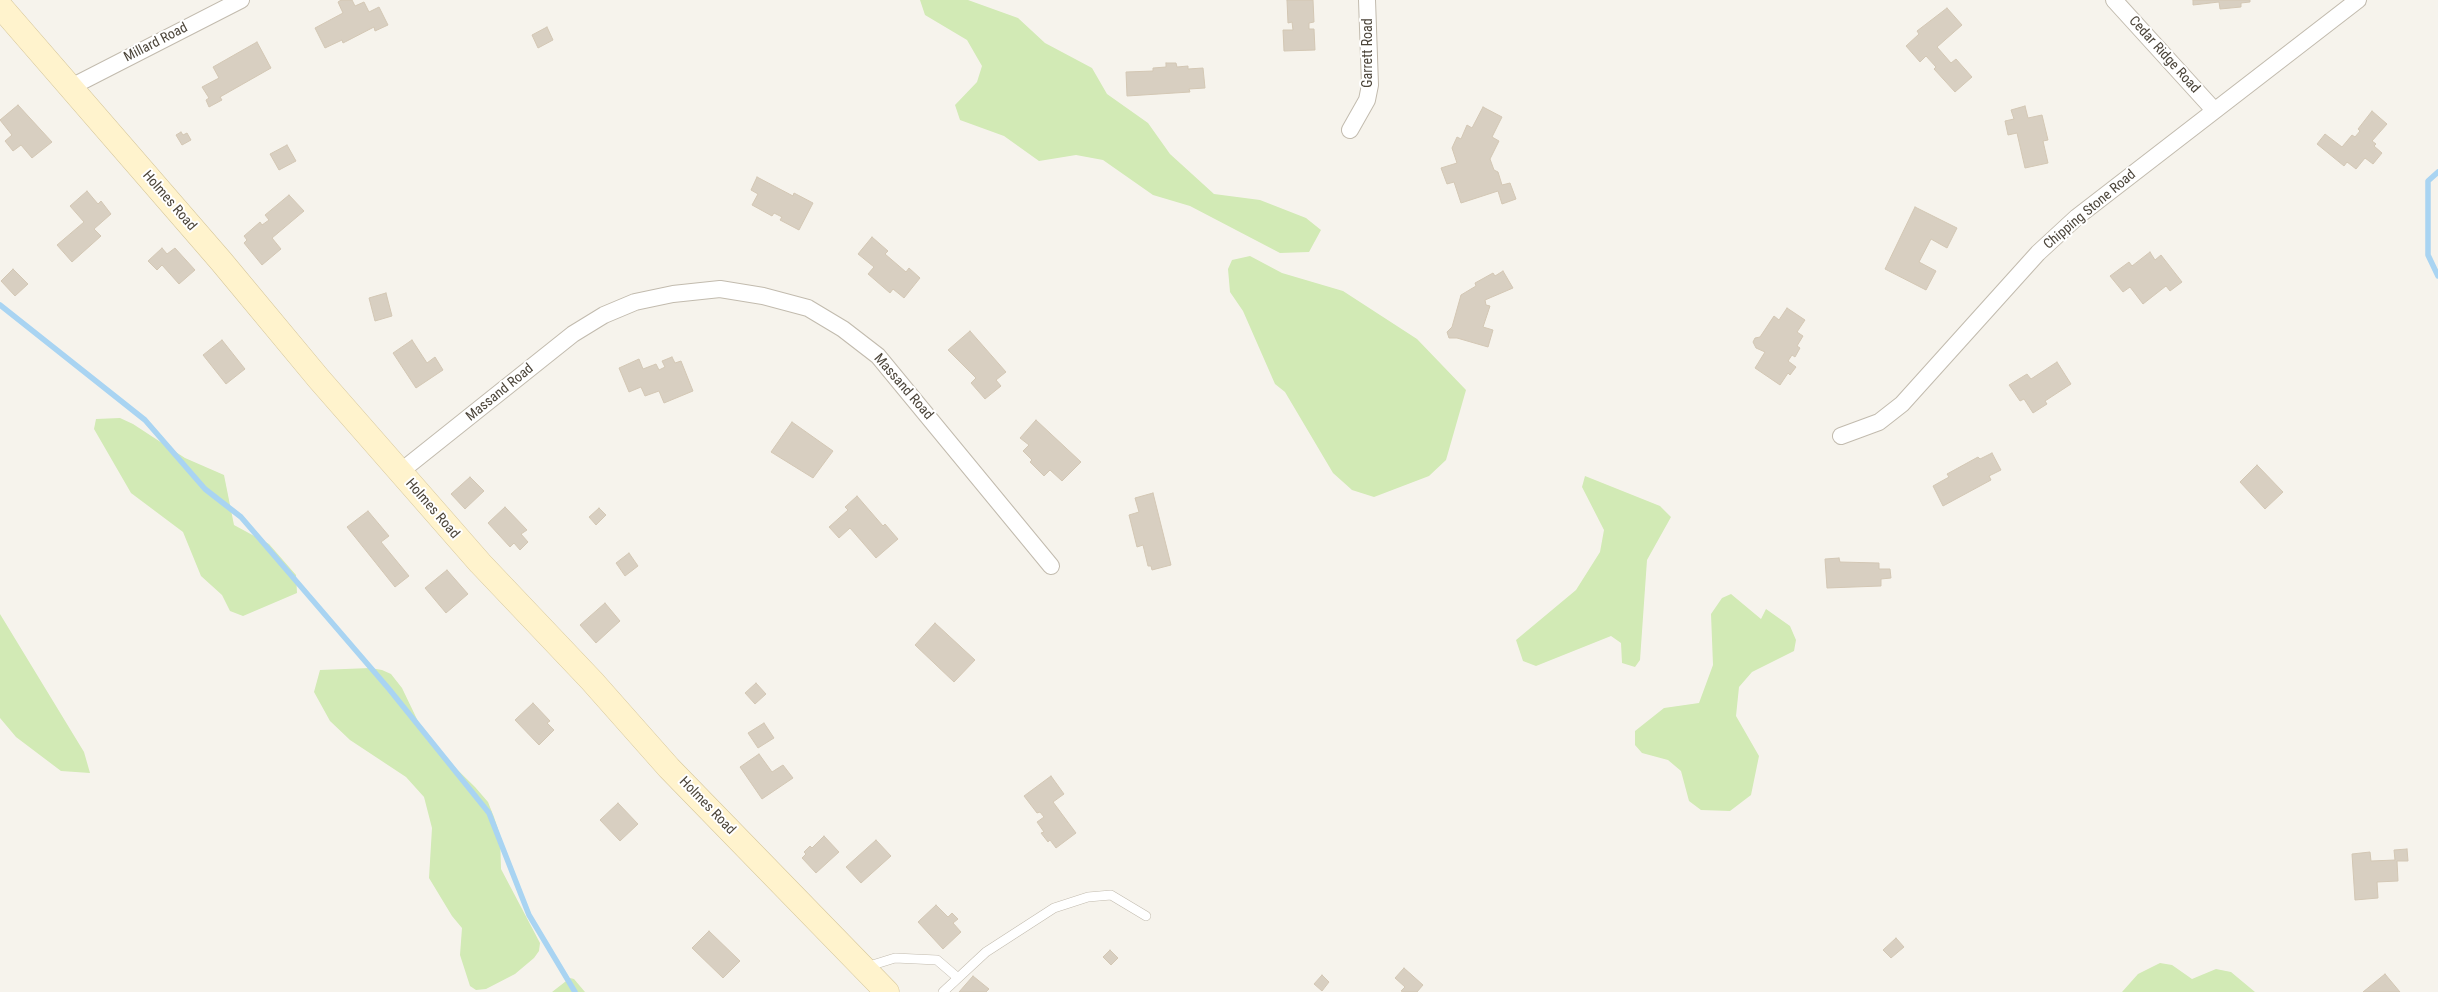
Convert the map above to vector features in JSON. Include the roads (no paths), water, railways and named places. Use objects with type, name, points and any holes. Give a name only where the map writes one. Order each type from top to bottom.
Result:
[{"type":"street","name":"Millard Road","points":[[71,87],[241,0]]},
{"type":"street","name":"Garrett Road","points":[[1350,130],[1367,100],[1370,85],[1367,0]]},
{"type":"street","name":"Cedar Ridge Road","points":[[2114,0],[2214,110]]},
{"type":"street","name":"Chipping Stone Road","points":[[1841,436],[1879,422],[1902,404],[2038,253],[2057,235],[2214,110],[2256,80],[2358,0]]},
{"type":"street","name":"Holmes Road","points":[[0,6],[480,563],[592,681],[669,768],[886,992]]},
{"type":"street","name":"Massand Road","points":[[400,472],[573,334],[604,315],[635,302],[673,294],[720,289],[763,296],[808,308],[843,329],[878,356],[1051,566]]},
{"type":"lane","points":[[943,992],[986,952],[1054,908],[1088,897],[1111,895],[1146,916]]},
{"type":"lane","points":[[863,968],[895,958],[937,960],[958,978]]},
{"type":"waterway","points":[[2438,172],[2428,181],[2428,255],[2438,276]]},
{"type":"waterway","points":[[0,305],[145,420],[205,489],[241,517],[389,689],[489,813],[529,915],[575,992]]}]
